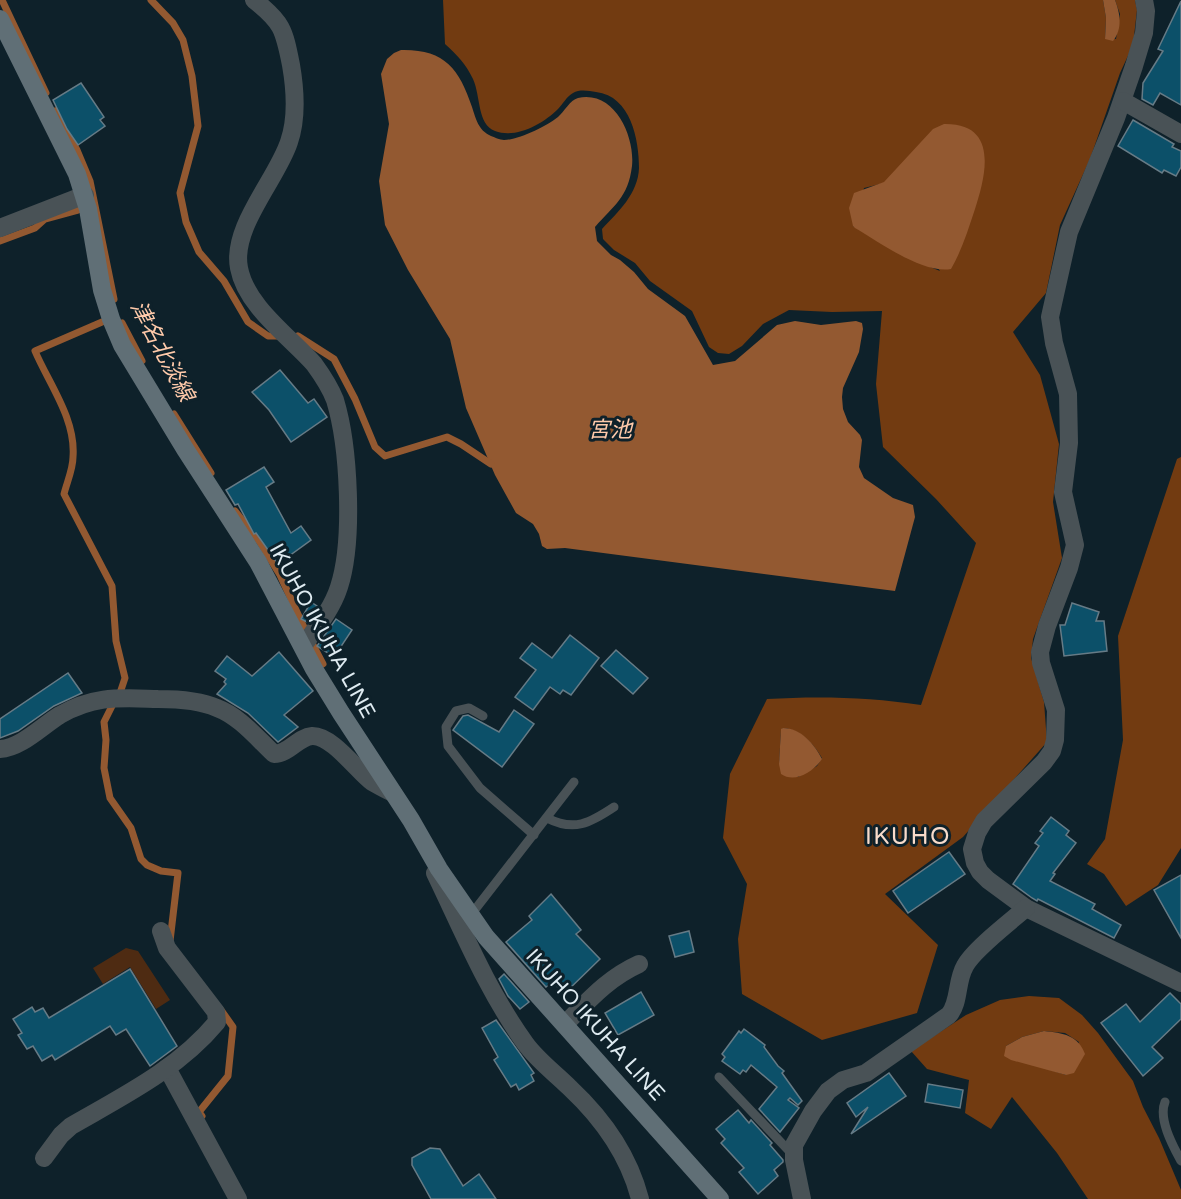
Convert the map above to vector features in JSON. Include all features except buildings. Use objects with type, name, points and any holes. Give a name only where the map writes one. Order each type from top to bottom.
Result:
[{"type":"main road","name":"IKUHO IKUHA LINE","points":[[0,19],[74,165],[85,195],[102,290],[122,345],[185,449],[258,562],[314,669],[470,916],[486,937],[720,1199]]},
{"type":"street","points":[[254,0],[274,15],[283,30],[292,70],[294,117],[293,131],[286,150],[248,219],[238,259],[239,268],[248,294],[314,364],[334,398],[343,448],[348,502],[347,543],[339,587],[321,622],[303,646]]},
{"type":"street","points":[[1144,0],[1146,11],[1144,33],[1123,101],[1069,232],[1050,317],[1068,394],[1069,443],[1063,492],[1075,545],[1040,652],[1041,663],[1056,710],[1055,740],[1052,751],[1044,762],[984,821],[972,849],[980,872],[1026,908],[1181,983]]},
{"type":"street","points":[[1123,101],[1181,134]]},
{"type":"street","points":[[0,228],[85,195]]},
{"type":"street","points":[[0,749],[14,745],[60,715],[81,705],[127,696],[176,699],[216,707],[227,713],[274,754],[282,754],[308,738],[318,737],[353,762],[371,781],[393,794]]},
{"type":"street","points":[[427,848],[432,868],[489,984],[527,1046],[583,1101],[607,1131],[634,1177],[640,1199]]},
{"type":"street","points":[[802,1199],[794,1145],[813,1111],[828,1091],[843,1080],[866,1073],[949,1015],[954,1009],[957,990],[966,964],[1026,908]]},
{"type":"street","points":[[44,1158],[60,1135],[71,1126],[167,1068],[201,1041],[217,1022],[216,1012],[167,948],[160,931]]},
{"type":"street","points":[[565,1024],[608,982],[639,964]]},
{"type":"street","points":[[167,1068],[238,1199]]},
{"type":"lane","points":[[483,716],[469,708],[456,711],[446,727],[448,746],[480,788],[534,835]]},
{"type":"lane","points":[[470,916],[574,782]]},
{"type":"lane","points":[[547,818],[561,825],[578,825],[590,822],[614,807]]},
{"type":"lane","points":[[719,1077],[794,1156]]},
{"type":"lane","points":[[1165,1102],[1162,1109],[1167,1129],[1181,1161]]},
{"type":"shaded area","points":[[443,0],[1103,0],[1106,18],[1105,38],[1116,39],[1120,14],[1115,0],[1135,0],[1137,10],[1133,45],[1120,73],[1090,159],[1060,225],[1046,293],[1013,332],[1040,375],[1059,444],[1053,502],[1062,558],[1033,639],[1031,658],[1044,702],[1047,742],[963,837],[885,894],[938,945],[917,1013],[822,1040],[742,994],[738,939],[747,884],[723,838],[730,774],[767,699],[844,698],[921,705],[976,543],[936,499],[883,447],[876,384],[882,311],[789,310],[763,324],[742,346],[729,354],[718,353],[709,347],[692,311],[650,281],[635,263],[614,250],[603,239],[602,229],[631,194],[638,177],[639,157],[635,133],[625,110],[608,95],[579,91],[569,96],[552,115],[529,129],[512,133],[495,131],[489,127],[482,116],[476,86],[470,74],[461,60],[445,44]],"holes":[[[884,183],[940,271],[908,258],[853,226],[864,188]],[[783,728],[795,731],[806,738],[822,758],[817,766],[798,777],[779,764]]]},
{"type":"shaded area","points":[[1181,457],[1181,848],[1158,885],[1126,906],[1104,874],[1087,864],[1105,839],[1123,740],[1118,636],[1177,459]]},
{"type":"shaded area","points":[[126,948],[138,951],[170,1000],[156,1009],[130,967],[103,984],[93,968]]},
{"type":"shaded area","points":[[1029,996],[1059,998],[1082,1015],[1133,1081],[1181,1190],[1181,1199],[1088,1199],[1057,1153],[1012,1097],[991,1129],[965,1113],[969,1080],[927,1069],[911,1051],[966,1015],[1000,1000]],"holes":[[[1044,1031],[1065,1033],[1079,1042],[1066,1075],[1047,1069],[1006,1046],[1022,1037]]]},
{"type":"water","points":[[1103,0],[1115,0],[1118,10],[1120,21],[1113,41],[1105,39],[1106,18]]},
{"type":"water","name":"宮池","points":[[401,50],[428,53],[448,64],[467,93],[480,127],[487,134],[501,140],[517,138],[553,121],[578,98],[591,97],[612,108],[626,130],[632,154],[632,166],[624,194],[595,227],[597,241],[634,272],[648,289],[685,316],[713,365],[735,361],[777,325],[795,321],[821,325],[856,321],[862,323],[859,352],[843,388],[843,409],[848,422],[862,440],[859,467],[864,478],[893,498],[913,505],[915,517],[895,591],[565,548],[547,549],[542,546],[533,524],[516,513],[495,475],[466,408],[450,339],[408,270],[385,225],[379,181],[389,124],[381,74],[387,59]]},
{"type":"water","points":[[944,124],[962,126],[974,132],[981,141],[985,167],[979,196],[967,232],[951,269],[928,267],[915,262],[855,228],[849,208],[854,193],[884,182],[933,129]]},
{"type":"water","points":[[781,729],[801,734],[822,759],[804,775],[792,778],[781,774],[779,764]]},
{"type":"water","points":[[1044,1031],[1069,1036],[1082,1048],[1085,1054],[1074,1073],[1066,1075],[1004,1056],[1006,1046],[1022,1037]]},
{"type":"waterway","name":"津名北淡線","points":[[2,0],[46,93]]},
{"type":"waterway","points":[[151,0],[173,23],[183,40],[192,76],[198,126],[180,193],[186,222],[199,252],[224,281],[248,322],[268,336],[277,336]]},
{"type":"waterway","name":"津名北淡線","points":[[55,111],[77,150],[90,181],[114,299]]},
{"type":"waterway","points":[[0,241],[35,228],[45,219],[78,210]]},
{"type":"waterway","points":[[102,322],[35,351],[66,415],[73,443],[73,462],[64,494],[112,586],[116,641],[125,678],[120,693]]},
{"type":"waterway","name":"津名北淡線","points":[[122,323],[142,361]]},
{"type":"waterway","points":[[298,336],[334,359],[355,399],[375,447],[385,456],[447,437],[491,464]]},
{"type":"waterway","name":"津名北淡線","points":[[174,414],[211,473]]},
{"type":"waterway","name":"津名北淡線","points":[[235,511],[259,541],[280,575],[307,634]]},
{"type":"waterway","name":"津名北淡線","points":[[313,645],[323,664]]},
{"type":"waterway","points":[[115,700],[104,722],[106,740],[104,768],[110,798],[131,828],[141,859],[147,865],[161,871],[178,873],[170,941]]},
{"type":"waterway","points":[[202,1116],[199,1112],[228,1076],[233,1027],[221,1010]]},
{"type":"district","name":"IKUHO","points":[[908,836]]}]
